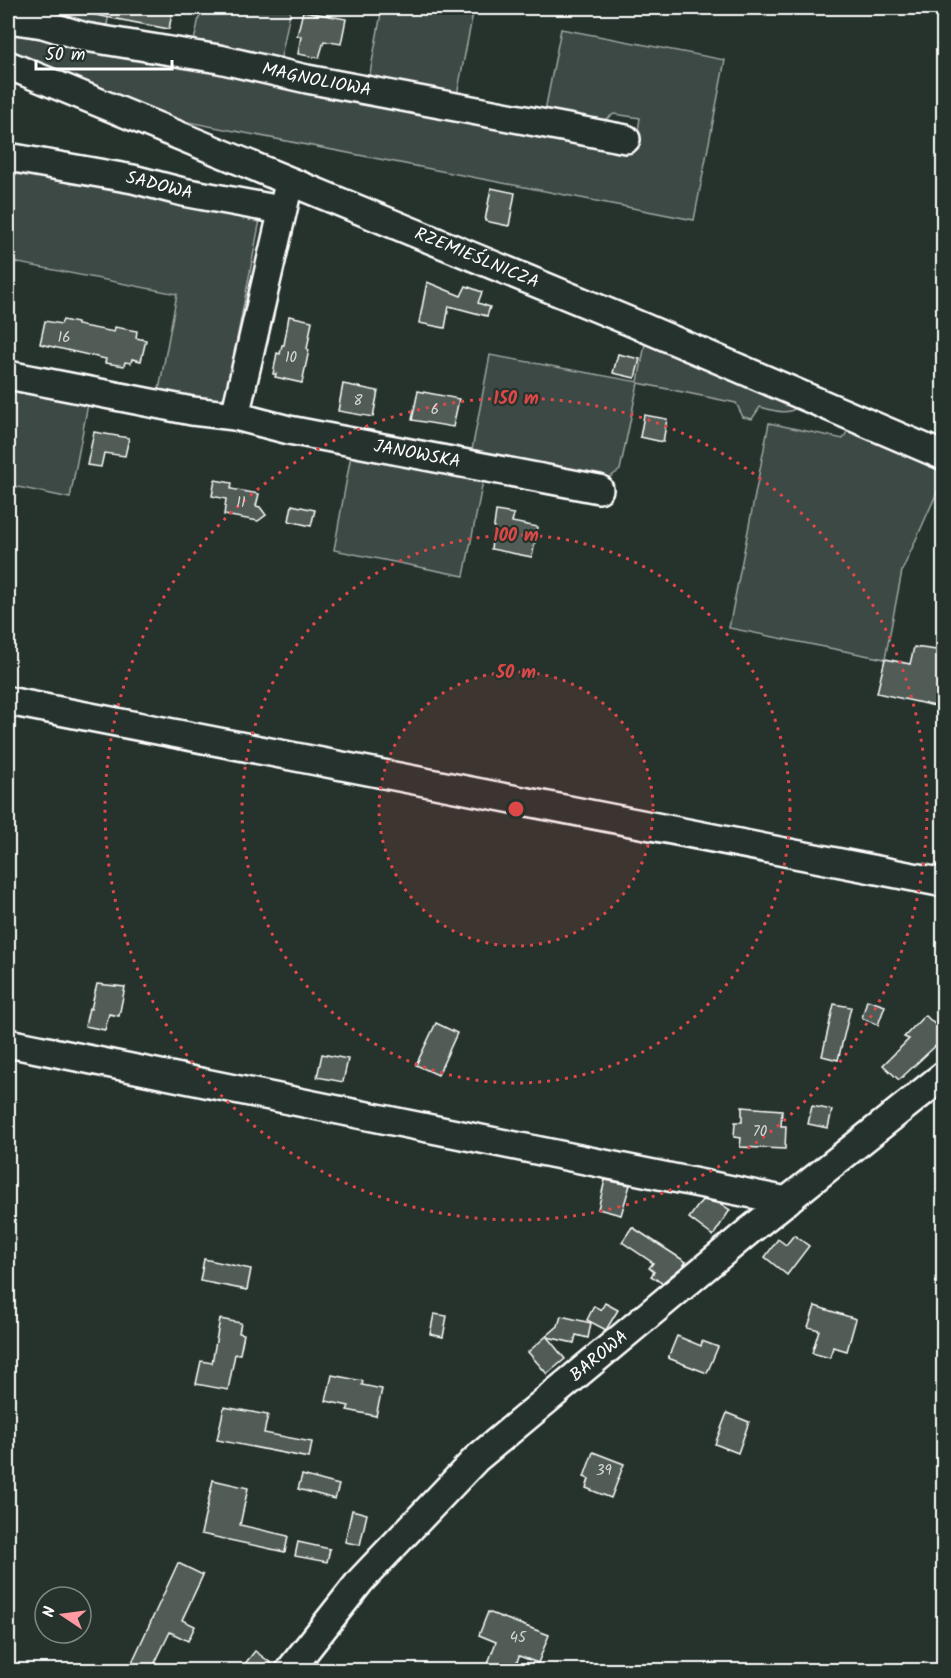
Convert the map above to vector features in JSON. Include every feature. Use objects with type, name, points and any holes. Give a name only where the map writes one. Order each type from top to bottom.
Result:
[{"type":"street","name":"MAGNOLIOWA","points":[[8,19],[42,24],[86,38],[219,59],[307,79],[626,139]]},
{"type":"street","name":"RZEMIEŚLNICZA","points":[[8,65],[642,327],[944,456]]},
{"type":"street","name":"SADOWA","points":[[8,157],[123,177],[183,192],[281,210]]},
{"type":"street","points":[[235,416],[281,210],[290,182]]},
{"type":"street","name":"JANOWSKA","points":[[8,375],[192,411],[235,416],[289,430],[598,489]]},
{"type":"street","points":[[8,701],[944,883]]},
{"type":"street","points":[[8,1043],[787,1201]]},
{"type":"street","name":"BAROWA","points":[[290,1671],[362,1580],[476,1459],[787,1201],[944,1075]]},
{"type":"shaded area","points":[[20,8],[110,8],[106,30]]},
{"type":"shaded area","points":[[201,8],[291,8],[280,62],[193,46]]},
{"type":"shaded area","points":[[382,8],[445,8],[473,13],[457,95],[369,79]]},
{"type":"shaded area","points":[[561,29],[725,60],[694,220],[147,114],[8,56],[8,33],[635,151],[640,118],[614,114],[601,122],[545,111]]},
{"type":"shaded area","points":[[8,163],[254,212],[260,220],[226,396],[217,401],[159,390],[177,294],[8,261]]},
{"type":"shaded area","points":[[645,344],[797,407],[785,412],[760,407],[752,419],[743,417],[736,403],[638,383],[620,470],[610,477],[472,450],[490,355],[638,382]]},
{"type":"shaded area","points":[[11,389],[88,404],[70,498],[8,485],[8,407]]},
{"type":"shaded area","points":[[769,423],[843,439],[849,428],[943,468],[943,479],[902,571],[885,659],[729,628]]},
{"type":"shaded area","points":[[351,455],[483,481],[464,576],[334,550]]},
{"type":"building","points":[[95,8],[173,8],[169,29],[95,15]]},
{"type":"building","points":[[303,11],[346,19],[341,44],[324,41],[319,58],[298,54],[301,36],[297,36]]},
{"type":"building","points":[[491,188],[515,193],[509,226],[485,221]]},
{"type":"building","points":[[427,282],[461,296],[466,286],[482,292],[478,303],[490,307],[487,316],[449,306],[445,328],[419,323]]},
{"type":"building","points":[[289,316],[312,321],[302,383],[275,377],[276,374],[273,374],[277,353],[280,354],[282,345],[284,345]]},
{"type":"building","points":[[63,320],[114,332],[115,327],[137,331],[136,338],[146,340],[141,361],[132,359],[131,363],[125,362],[124,366],[105,363],[106,359],[40,344],[45,321],[61,324]]},
{"type":"building","points":[[618,354],[640,359],[635,378],[613,373]]},
{"type":"building","points":[[343,384],[378,391],[373,417],[338,411]]},
{"type":"building","points":[[418,391],[459,399],[453,427],[412,420]]},
{"type":"building","points":[[644,415],[667,419],[663,442],[640,437]]},
{"type":"building","points":[[94,432],[129,438],[125,456],[104,453],[101,467],[87,465]]},
{"type":"building","points":[[215,480],[232,483],[231,489],[259,494],[256,506],[260,507],[266,515],[258,521],[224,515],[226,499],[212,496]]},
{"type":"building","points":[[292,505],[315,510],[311,526],[289,521]]},
{"type":"building","points":[[496,511],[514,514],[512,522],[538,527],[532,557],[491,549]]},
{"type":"building","points":[[914,647],[944,651],[944,708],[877,693],[885,659],[910,664]]},
{"type":"building","points":[[97,984],[125,987],[119,1016],[109,1014],[105,1030],[85,1026]]},
{"type":"building","points":[[867,1000],[885,1006],[878,1025],[862,1018]]},
{"type":"building","points":[[834,1004],[851,1007],[838,1060],[822,1056]]},
{"type":"building","points":[[925,1015],[944,1033],[944,1038],[899,1080],[883,1065],[909,1039],[904,1037]]},
{"type":"building","points":[[436,1023],[457,1033],[438,1075],[416,1065]]},
{"type":"building","points":[[322,1054],[348,1059],[343,1082],[317,1077]]},
{"type":"building","points":[[812,1106],[832,1110],[828,1128],[808,1124]]},
{"type":"building","points":[[742,1107],[782,1110],[781,1126],[786,1126],[785,1149],[740,1147],[741,1138],[734,1137],[735,1122],[742,1122]]},
{"type":"building","points":[[605,1180],[630,1185],[621,1215],[598,1209]]},
{"type":"building","points":[[702,1200],[721,1204],[730,1210],[713,1236],[689,1218]]},
{"type":"building","points":[[632,1227],[686,1262],[662,1283],[651,1276],[654,1272],[649,1268],[653,1263],[622,1242]]},
{"type":"building","points":[[794,1235],[809,1246],[787,1275],[765,1257],[778,1239],[786,1245]]},
{"type":"building","points":[[204,1259],[251,1269],[247,1290],[200,1281]]},
{"type":"building","points":[[605,1303],[618,1310],[606,1330],[587,1320],[594,1306],[601,1310]]},
{"type":"building","points":[[815,1306],[856,1319],[847,1351],[833,1347],[830,1358],[812,1353],[819,1330],[808,1327]]},
{"type":"building","points":[[434,1314],[447,1316],[443,1337],[430,1334]]},
{"type":"building","points":[[561,1316],[591,1323],[588,1338],[576,1335],[574,1343],[547,1337],[565,1359],[547,1374],[528,1352],[558,1326]]},
{"type":"building","points":[[220,1319],[241,1323],[239,1333],[244,1334],[240,1354],[235,1354],[228,1390],[196,1384],[201,1361],[212,1363]]},
{"type":"building","points":[[677,1336],[701,1346],[702,1341],[718,1347],[707,1373],[668,1358]]},
{"type":"building","points":[[332,1375],[363,1381],[362,1385],[382,1389],[376,1416],[347,1410],[349,1406],[326,1401]]},
{"type":"building","points":[[224,1407],[268,1415],[264,1433],[312,1442],[309,1458],[217,1440]]},
{"type":"building","points":[[727,1413],[749,1422],[738,1453],[715,1444]]},
{"type":"building","points":[[593,1452],[624,1464],[611,1498],[586,1488],[589,1479],[584,1477]]},
{"type":"building","points":[[302,1475],[339,1485],[335,1499],[298,1489]]},
{"type":"building","points":[[213,1480],[248,1488],[240,1525],[288,1536],[285,1552],[201,1534]]},
{"type":"building","points":[[352,1510],[367,1514],[360,1545],[345,1542]]},
{"type":"building","points":[[298,1542],[330,1549],[327,1562],[295,1556]]},
{"type":"building","points":[[178,1563],[203,1575],[182,1620],[195,1626],[188,1641],[170,1632],[151,1671],[128,1671]]},
{"type":"building","points":[[488,1612],[549,1635],[538,1663],[519,1656],[514,1671],[485,1671],[496,1642],[479,1635]]},
{"type":"building","points":[[255,1651],[275,1666],[275,1671],[239,1671]]}]
